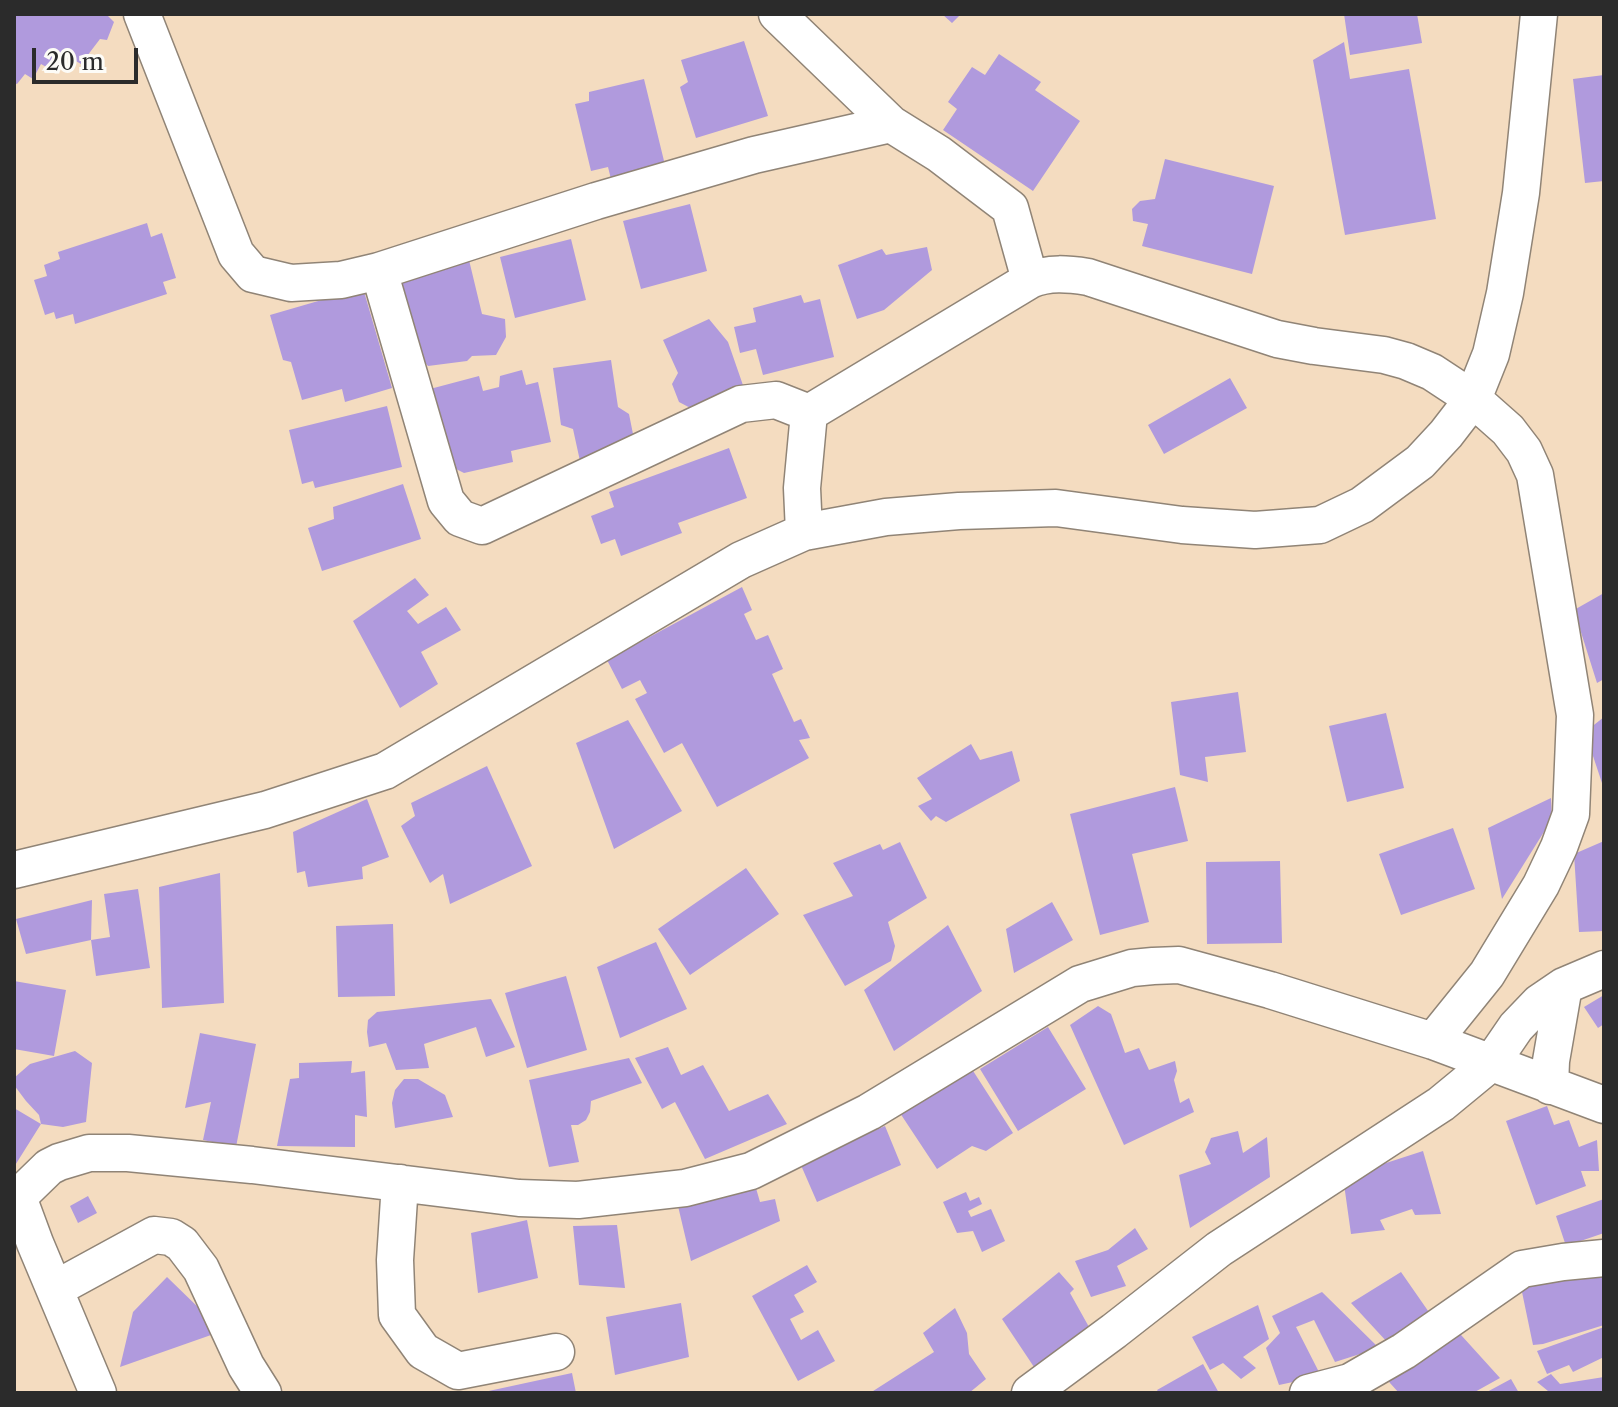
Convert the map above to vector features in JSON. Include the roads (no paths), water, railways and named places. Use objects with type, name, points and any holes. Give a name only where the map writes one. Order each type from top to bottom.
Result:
[{"type":"street","points":[[142,14],[236,254],[253,274],[291,283],[341,280],[379,271],[596,201],[754,155],[891,124]]},
{"type":"street","points":[[777,14],[891,124],[939,154],[1010,208],[1030,280]]},
{"type":"street","points":[[14,870],[265,810],[385,771],[741,560],[804,532],[886,517],[1056,508],[1255,530],[1320,525],[1362,505],[1420,462],[1446,434],[1473,399],[1491,354],[1505,293],[1521,193],[1539,14]]},
{"type":"street","points":[[379,271],[446,501],[460,518],[482,526],[741,404],[776,400],[809,413]]},
{"type":"street","points":[[809,413],[1030,280],[1057,274],[1088,277],[1277,339],[1406,361],[1432,372],[1473,399],[1508,430],[1524,451],[1535,475],[1575,715],[1571,814],[1541,885],[1487,974],[1433,1041]]},
{"type":"street","points":[[804,532],[802,488],[809,413]]},
{"type":"street","points":[[98,1393],[16,1199],[49,1167],[89,1153],[143,1154],[519,1198],[578,1200],[685,1188],[751,1171],[869,1112],[1080,984],[1132,968],[1179,965],[1433,1041],[1604,1105]]},
{"type":"street","points":[[1030,1393],[1219,1249],[1441,1104],[1492,1062],[1506,1040],[1539,1003],[1564,986],[1604,969]]},
{"type":"street","points":[[1550,1086],[1551,1061],[1564,986]]},
{"type":"street","points":[[400,1183],[395,1260],[397,1315],[423,1351],[458,1371],[556,1352]]},
{"type":"street","points":[[55,1289],[154,1235],[171,1237],[182,1244],[201,1269],[246,1366],[263,1393]]},
{"type":"street","points":[[1308,1393],[1350,1382],[1404,1351],[1522,1269],[1604,1258]]}]
